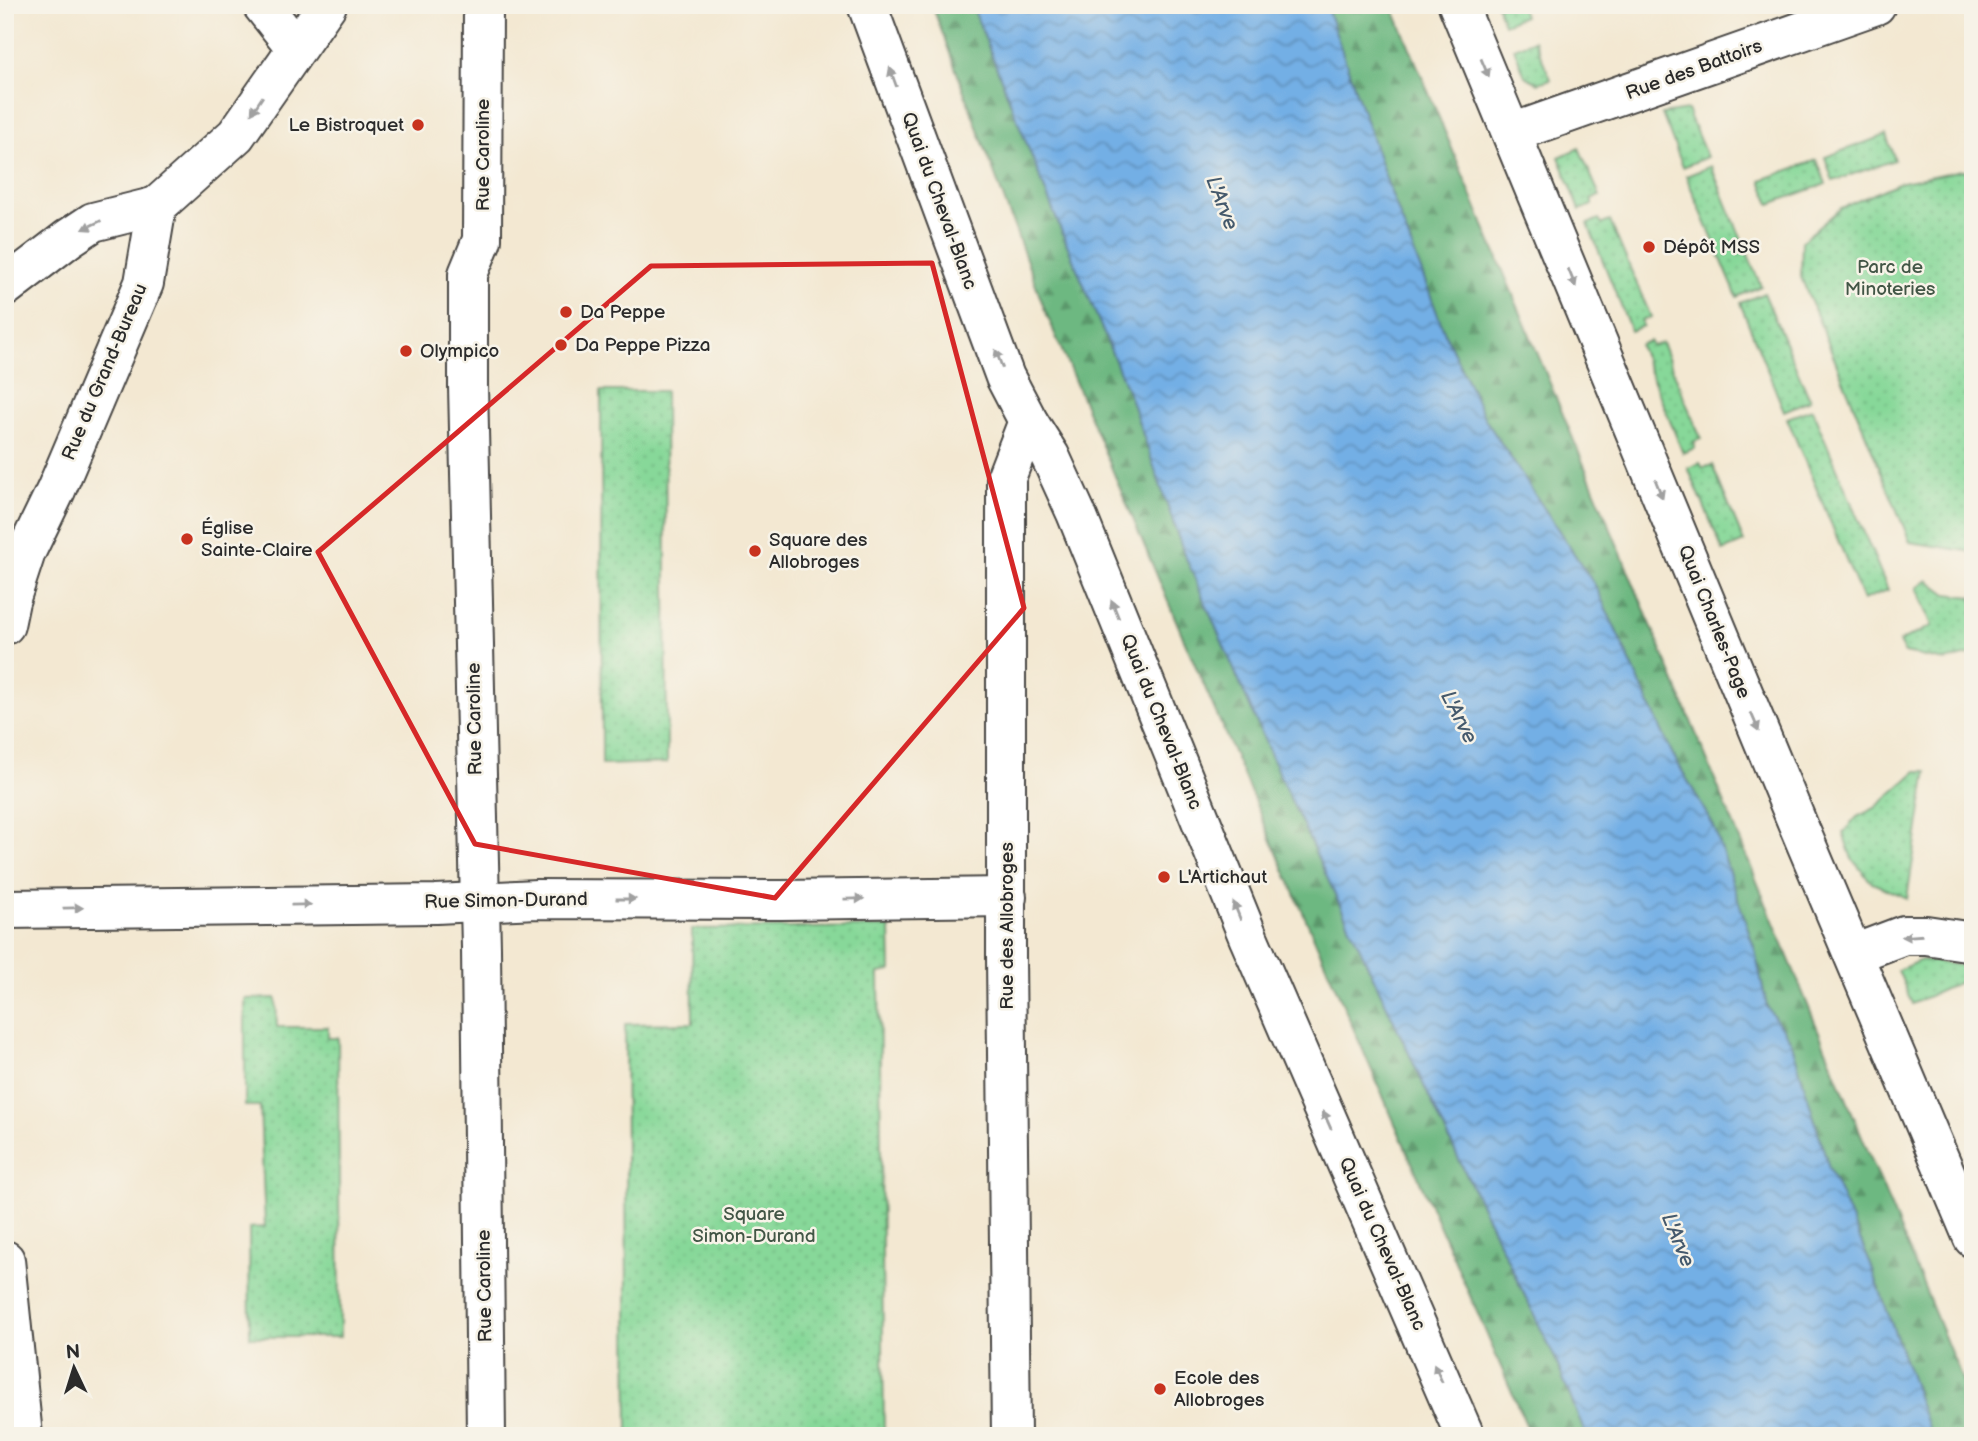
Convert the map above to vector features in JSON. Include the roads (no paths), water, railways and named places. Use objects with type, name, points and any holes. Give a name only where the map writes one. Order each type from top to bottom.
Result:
[{"type":"street","points":[[262,5],[296,48]]},
{"type":"street","points":[[5,287],[93,222],[157,206],[236,135],[327,5]]},
{"type":"street","name":"Rue Caroline","points":[[483,5],[482,240],[468,274],[480,902],[486,1436]]},
{"type":"street","name":"Quai du Cheval-Blanc","points":[[867,5],[1005,377],[1050,456],[1076,513],[1249,939],[1465,1436]]},
{"type":"street","name":"Quai Charles-Page","points":[[1458,5],[1788,803],[1973,1238]]},
{"type":"street","name":"Rue des Battoirs","points":[[1512,133],[1876,5]]},
{"type":"street","name":"Rue du Grand-Bureau","points":[[5,625],[26,552],[56,490],[144,283],[157,206]]},
{"type":"street","name":"Rue des Allobroges","points":[[1011,1436],[1006,478],[1028,421]]},
{"type":"street","name":"Rue Simon-Durand","points":[[5,909],[537,899],[1007,897]]},
{"type":"street","points":[[1854,954],[1904,935],[1926,935],[1973,942]]},
{"type":"street","points":[[5,1260],[23,1436]]},
{"type":"water","name":"L'Arve","points":[[972,5],[1326,5],[1390,190],[1446,336],[1485,419],[1596,587],[1672,753],[1714,827],[1755,950],[1767,1007],[1791,1041],[1829,1168],[1871,1265],[1931,1436],[1586,1436],[1554,1356],[1440,1120],[1279,774],[1183,551],[1129,394]]},
{"type":"place","name":"Le Bistroquet","points":[[418,125]]},
{"type":"place","name":"Dépôt MSS","points":[[1649,247]]},
{"type":"place","name":"Da Peppe","points":[[566,312]]},
{"type":"place","name":"Da Peppe Pizza","points":[[561,345]]},
{"type":"place","name":"Olympico","points":[[406,351]]},
{"type":"place","name":"Église Sainte-Claire","points":[[187,539]]},
{"type":"place","name":"Square des Allobroges","points":[[755,551]]},
{"type":"place","name":"L'Artichaut","points":[[1164,877]]},
{"type":"place","name":"Ecole des Allobroges","points":[[1160,1389]]},
{"type":"park label","name":"Parc de Minoteries","points":[[1890,278]]},
{"type":"park label","name":"Square Simon-Durand","points":[[754,1225]]}]
